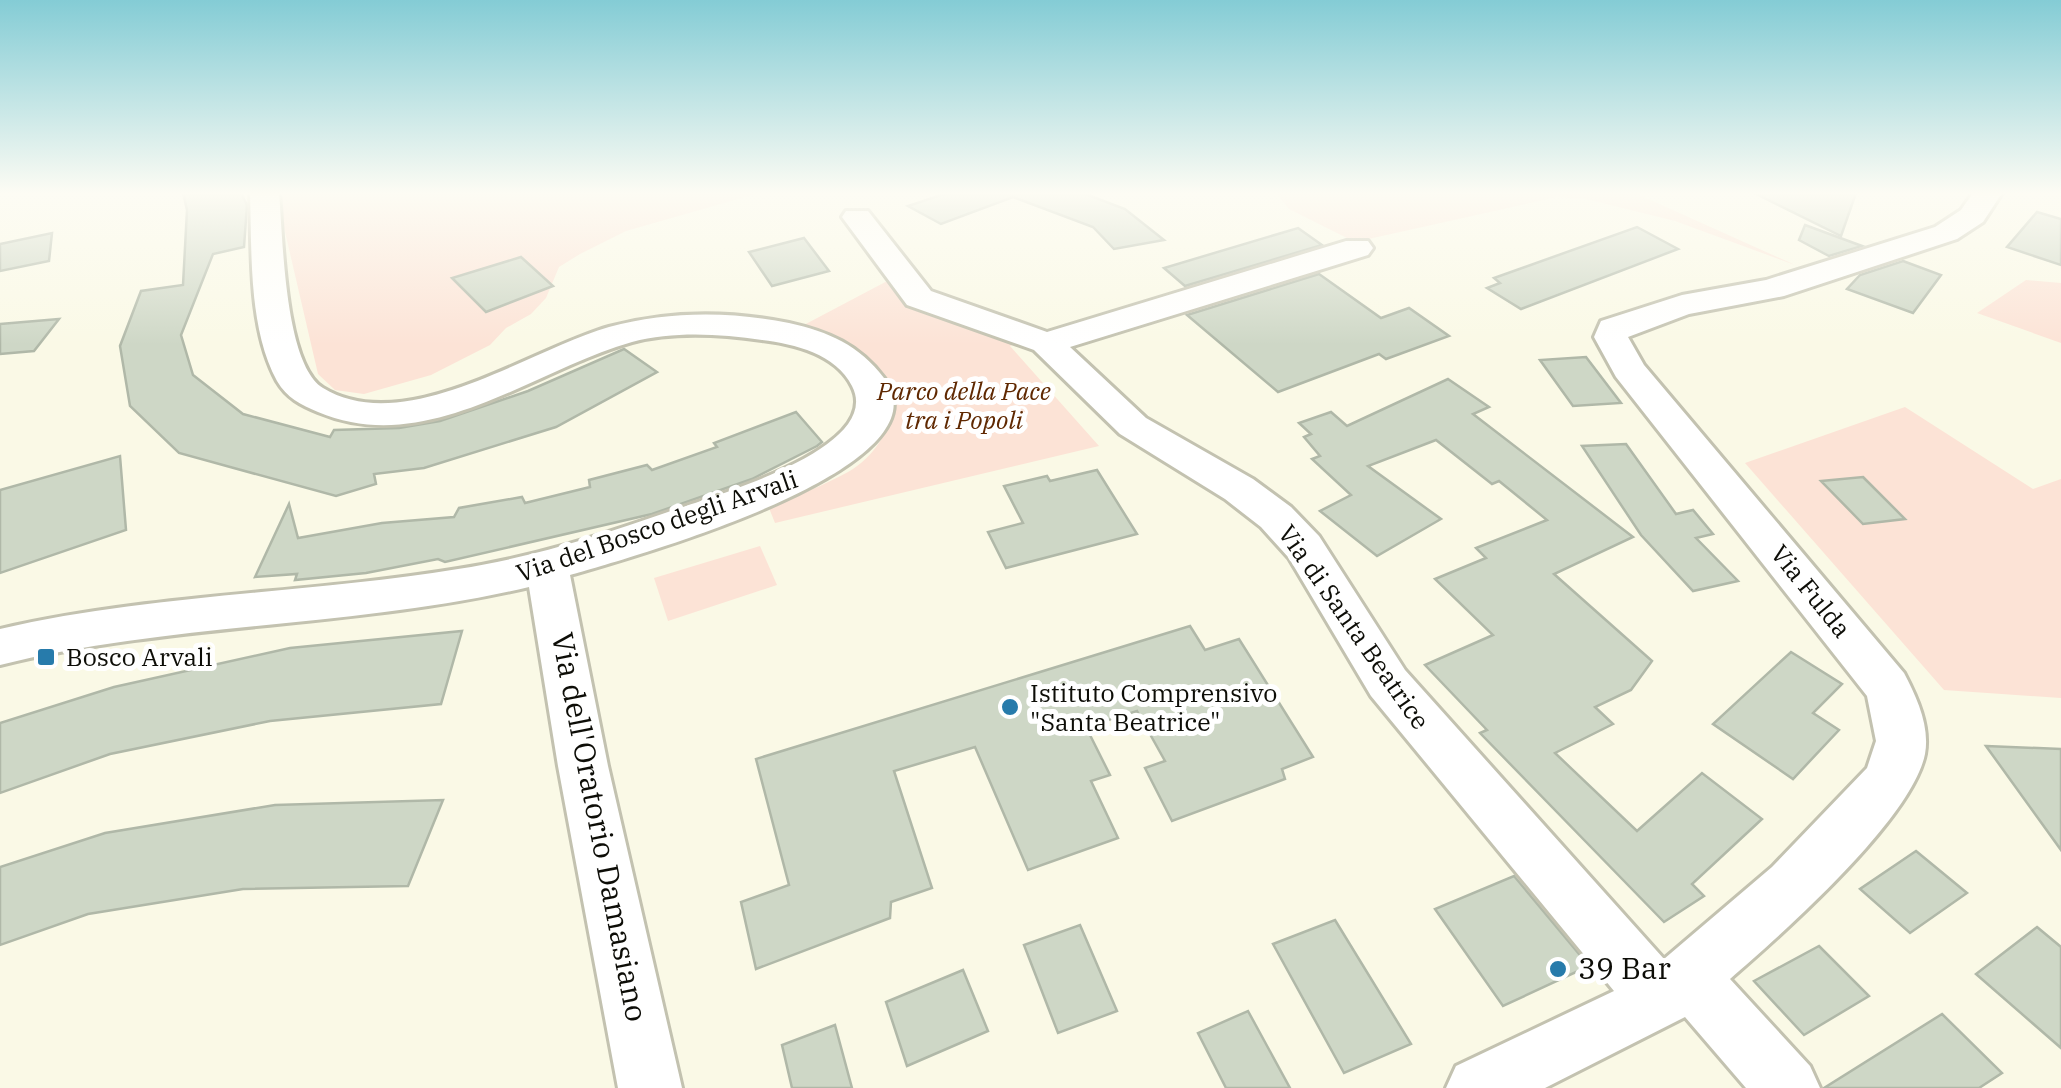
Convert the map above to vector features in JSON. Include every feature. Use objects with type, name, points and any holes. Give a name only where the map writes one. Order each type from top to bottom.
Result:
[{"type":"street","name":"Via del Bosco degli Arvali","points":[[0,647],[132,619],[418,591],[547,566],[825,468],[853,446],[872,416],[874,392],[869,382],[850,361],[816,342],[761,329],[696,325],[619,335],[436,406],[385,412],[327,404],[301,390],[286,360],[271,244]]},
{"type":"street","name":"Via di Santa Beatrice","points":[[878,244],[920,298],[1046,343],[1133,426],[1239,490],[1290,532],[1304,546],[1388,683],[1674,988],[1788,1088]]},
{"type":"street","name":"Via Fulda","points":[[1478,1088],[1674,988],[1831,846],[1887,780],[1898,761],[1902,738],[1899,713],[1887,687],[1628,369],[1610,338],[1613,328],[1682,306],[1772,288],[1912,244]]},
{"type":"street","points":[[1046,343],[1357,248]]},
{"type":"street","name":"Via dell'Oratorio Damasiano","points":[[547,566],[583,766],[650,1088]]},
{"type":"green space","points":[[288,244],[600,244],[559,267],[546,298],[531,314],[506,328],[490,345],[431,375],[364,394],[335,390],[318,374]]},
{"type":"green space","points":[[1737,244],[1748,244],[1795,265]]},
{"type":"green space","name":"Parco della Pace tra i Popoli","points":[[891,279],[1019,342],[1010,346],[1099,446],[775,523],[769,508],[862,462],[874,450],[889,421],[889,390],[872,361],[802,326]]},
{"type":"green space","points":[[2026,280],[2061,283],[2061,343],[1977,313]]},
{"type":"green space","points":[[1905,407],[2033,489],[2061,479],[2061,698],[1944,690],[1745,463]]},
{"type":"green space","points":[[760,546],[777,585],[668,621],[654,578]]},
{"type":"building","points":[[0,244],[51,244],[49,261],[0,271]]},
{"type":"building","points":[[185,244],[244,244],[213,254],[181,335],[193,375],[243,414],[330,437],[334,430],[399,428],[440,421],[528,391],[624,349],[657,372],[556,427],[424,468],[374,474],[376,484],[336,496],[179,453],[130,406],[120,346],[141,291],[183,285]]},
{"type":"building","points":[[781,244],[808,244],[829,271],[772,286],[749,252]]},
{"type":"building","points":[[1109,244],[1143,244],[1114,249]]},
{"type":"building","points":[[1245,244],[1322,245],[1185,286],[1164,268]]},
{"type":"building","points":[[1590,244],[1668,244],[1678,249],[1521,309],[1487,288],[1500,283],[1494,278]]},
{"type":"building","points":[[1806,244],[1862,246],[1829,256]]},
{"type":"building","points":[[2010,244],[2061,244],[2061,265],[2007,247]]},
{"type":"building","points":[[521,257],[553,286],[486,312],[452,278]]},
{"type":"building","points":[[1903,261],[1941,275],[1913,313],[1847,289],[1860,275]]},
{"type":"building","points":[[1319,274],[1381,318],[1409,308],[1449,336],[1386,359],[1379,354],[1278,392],[1187,315]]},
{"type":"building","points":[[59,319],[34,351],[0,354],[0,324]]},
{"type":"building","points":[[1586,357],[1621,403],[1573,406],[1540,360]]},
{"type":"building","points":[[1448,379],[1489,407],[1473,414],[1633,537],[1554,574],[1652,661],[1631,690],[1595,707],[1613,724],[1555,753],[1637,831],[1702,773],[1762,819],[1692,884],[1704,896],[1664,922],[1480,733],[1487,730],[1425,665],[1493,635],[1435,579],[1486,558],[1476,548],[1547,520],[1499,481],[1492,484],[1436,440],[1368,466],[1441,519],[1377,556],[1320,511],[1351,495],[1312,459],[1320,456],[1304,437],[1311,434],[1299,423],[1331,412],[1347,426]]},
{"type":"building","points":[[796,412],[822,442],[817,446],[752,479],[652,514],[445,562],[438,559],[366,573],[295,580],[297,574],[255,577],[289,504],[298,538],[382,523],[454,517],[459,508],[522,497],[525,503],[590,487],[589,480],[647,465],[652,470]]},
{"type":"building","points":[[1626,444],[1676,514],[1693,510],[1713,534],[1696,538],[1738,581],[1693,591],[1641,535],[1582,446]]},
{"type":"building","points":[[120,456],[126,530],[0,573],[0,490]]},
{"type":"building","points":[[1097,470],[1137,534],[1006,568],[988,532],[1023,523],[1004,486]]},
{"type":"building","points":[[1863,477],[1905,519],[1863,524],[1821,481]]},
{"type":"building","points":[[1190,626],[1205,650],[1239,639],[1313,757],[1282,769],[1285,779],[1172,821],[1145,768],[1165,761],[1137,711],[1086,727],[1110,775],[1091,781],[1118,838],[1028,870],[975,747],[894,771],[932,888],[891,902],[890,918],[756,969],[741,902],[789,885],[756,759]]},
{"type":"building","points":[[462,631],[441,704],[270,721],[110,754],[0,793],[0,723],[114,687],[290,648]]},
{"type":"building","points":[[1791,652],[1842,684],[1813,713],[1839,730],[1793,779],[1713,724]]},
{"type":"building","points":[[1986,746],[2061,749],[2061,850]]},
{"type":"building","points":[[443,800],[408,886],[243,889],[88,914],[0,945],[0,867],[105,833],[275,805]]},
{"type":"building","points":[[1916,851],[1967,893],[1910,933],[1860,889]]},
{"type":"building","points":[[1514,876],[1589,966],[1503,1006],[1435,909]]},
{"type":"building","points":[[1335,920],[1411,1044],[1344,1073],[1273,944]]},
{"type":"building","points":[[1080,925],[1117,1011],[1058,1033],[1024,945]]},
{"type":"building","points":[[2037,927],[2061,947],[2061,1048],[1976,974]]},
{"type":"building","points":[[1819,946],[1869,996],[1804,1035],[1754,981]]},
{"type":"building","points":[[963,970],[988,1031],[907,1066],[886,1002]]},
{"type":"building","points":[[1248,1011],[1290,1088],[1226,1088],[1198,1033]]},
{"type":"building","points":[[1942,1014],[2002,1073],[1979,1088],[1824,1088]]},
{"type":"building","points":[[835,1025],[852,1088],[792,1088],[782,1045]]},
{"type":"place","name":"Bosco Arvali","points":[[46,657]]},
{"type":"place","name":"Istituto Comprensivo \"Santa Beatrice\"","points":[[1010,707]]},
{"type":"place","name":"39 Bar","points":[[1558,969]]}]
